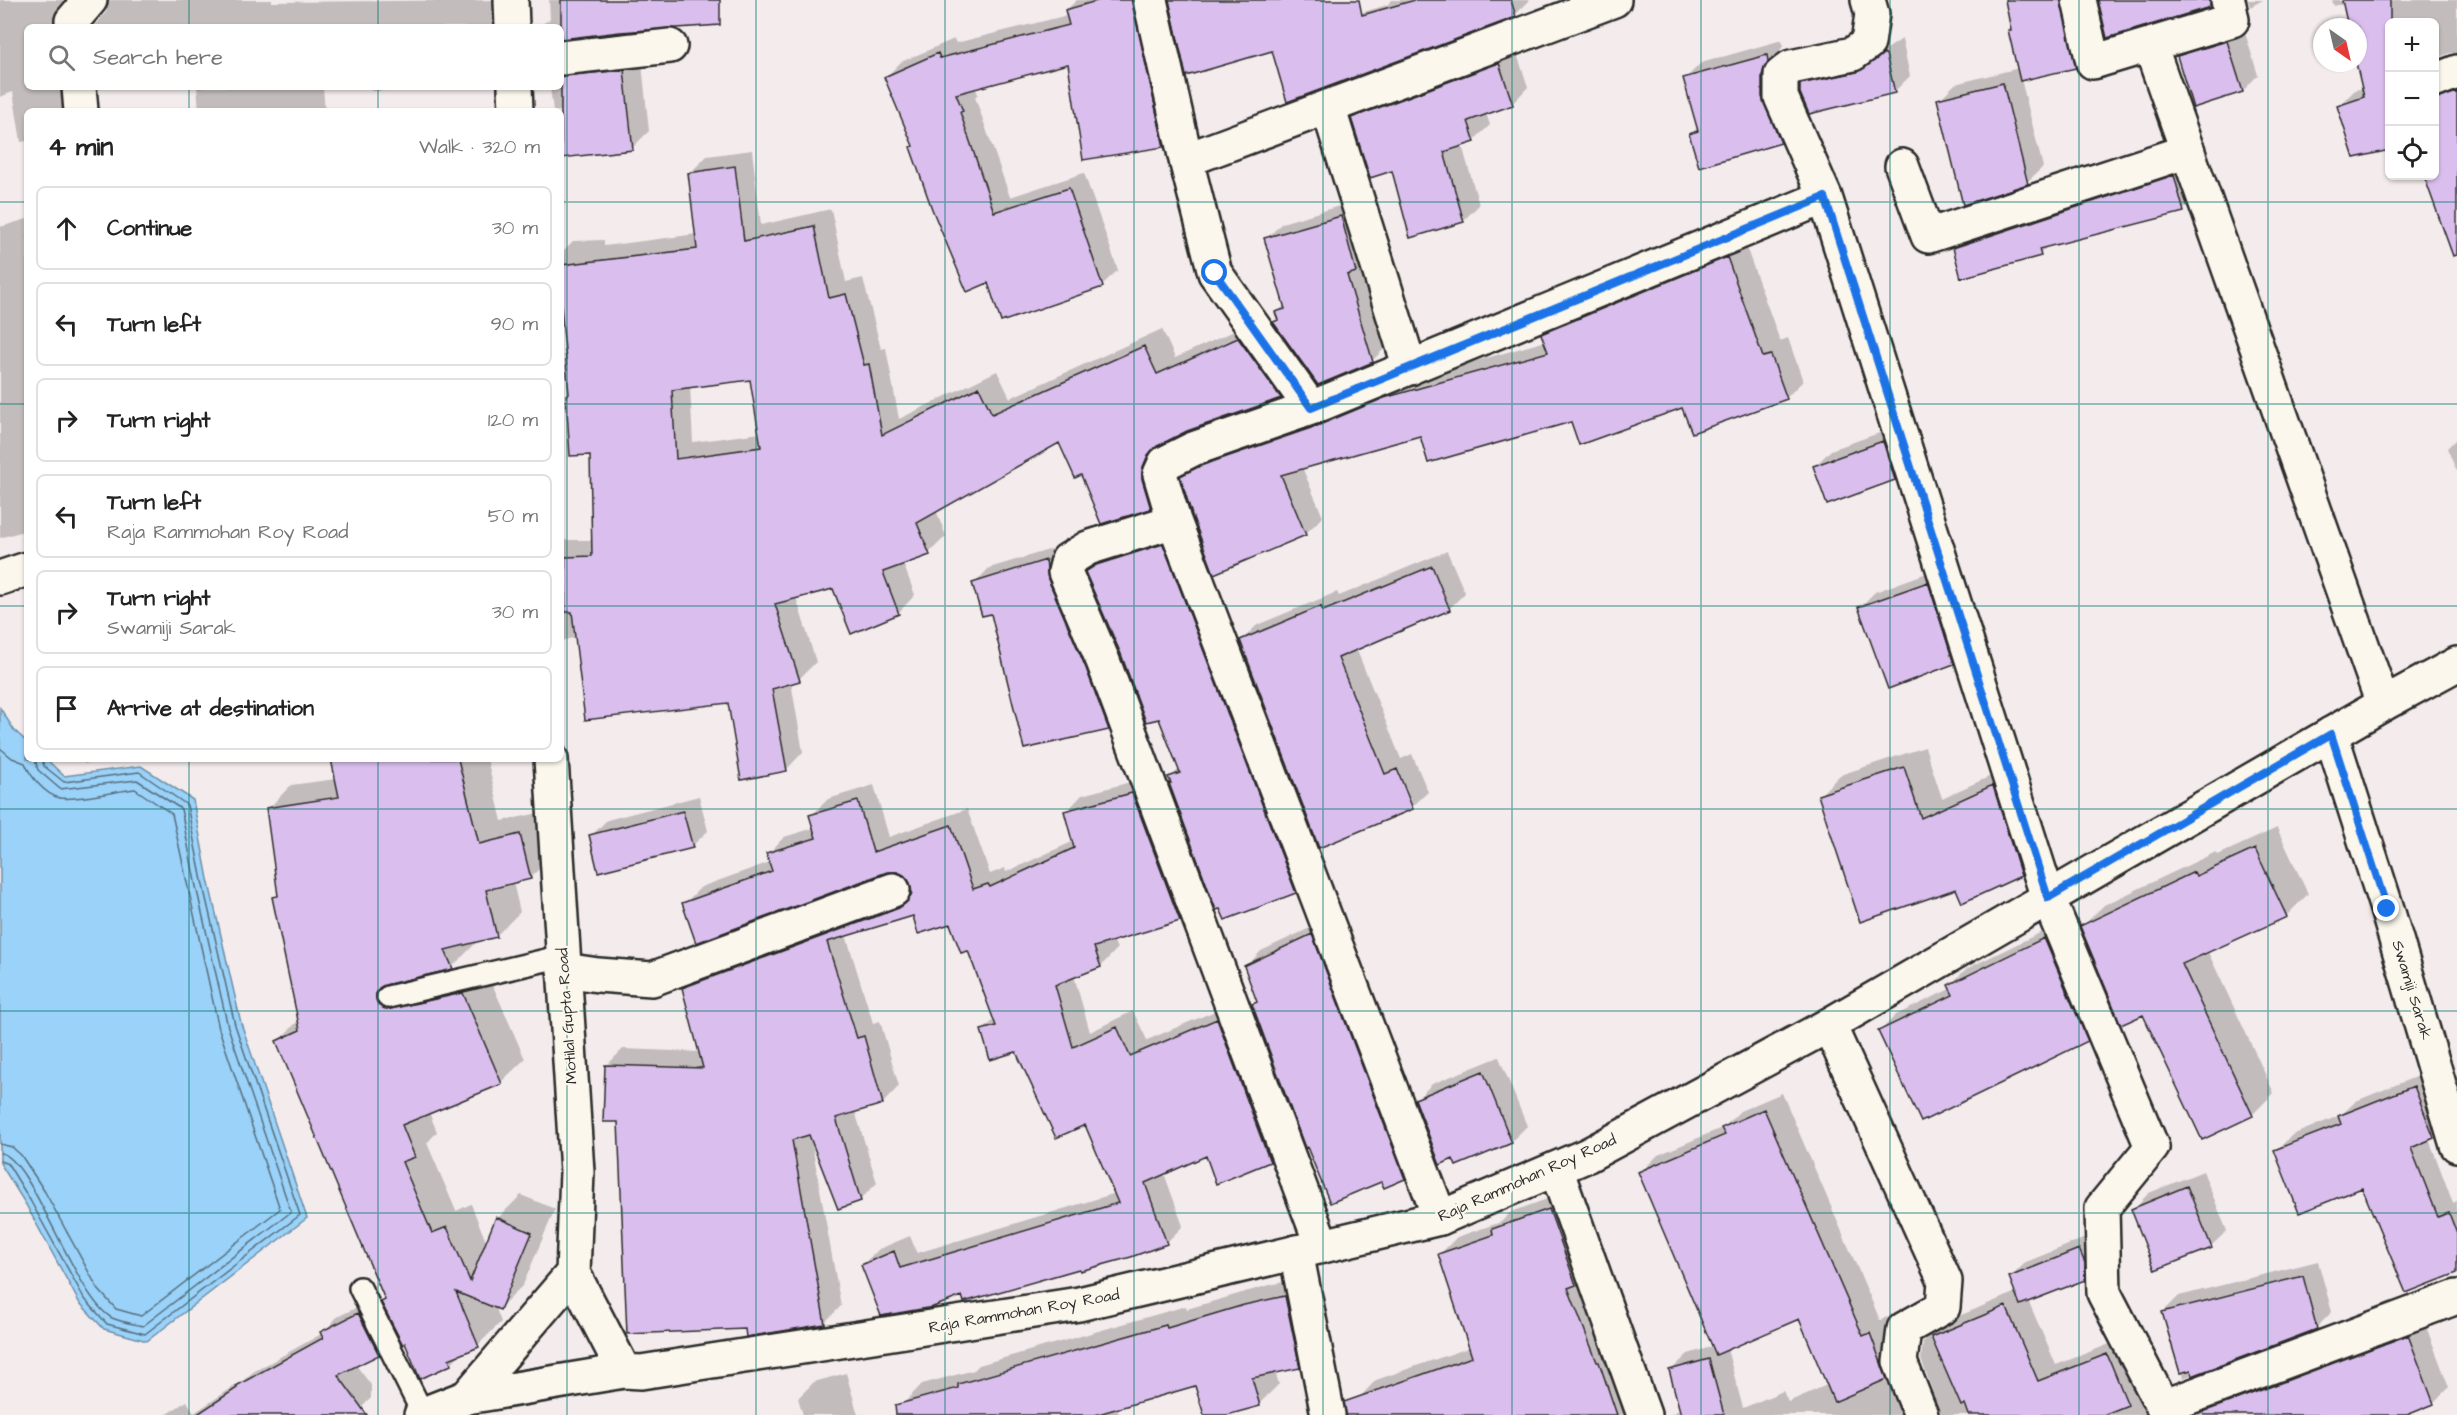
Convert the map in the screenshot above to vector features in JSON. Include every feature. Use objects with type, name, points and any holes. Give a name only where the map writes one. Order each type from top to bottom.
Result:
[{"type":"street","points":[[72,24],[72,21],[90,0]]},
{"type":"street","points":[[511,0],[512,24]]},
{"type":"street","points":[[1150,0],[1186,160],[1215,273],[1311,408]]},
{"type":"street","points":[[1186,160],[1614,0]]},
{"type":"street","points":[[1868,0],[1872,14],[1868,43],[1853,54],[1791,67],[1781,75],[1781,97],[1825,197],[2048,898],[2152,1147],[2102,1208],[2104,1293],[2163,1407],[2457,1297]]},
{"type":"street","points":[[2079,0],[2093,62],[2232,20],[2228,0]]},
{"type":"street","points":[[2150,45],[2383,704]]},
{"type":"street","points":[[564,58],[670,46]]},
{"type":"street","points":[[2439,79],[2457,72]]},
{"type":"street","points":[[79,90],[81,108]]},
{"type":"street","points":[[515,90],[516,108]]},
{"type":"street","points":[[1328,107],[1410,368]]},
{"type":"street","points":[[1902,166],[1928,236],[2188,151]]},
{"type":"street","points":[[1440,1218],[1174,521],[1160,474],[1165,463],[1193,449],[1311,408],[1825,197]]},
{"type":"street","points":[[1174,521],[1088,548],[1068,560],[1065,572],[1107,672],[1309,1249],[1328,1415]]},
{"type":"street","name":"Raja Rammohan Roy Road","points":[[422,1415],[467,1397],[624,1371],[641,1372],[1079,1304],[1440,1218],[1588,1155],[1829,1025],[2383,704],[2457,664]]},
{"type":"street","name":"Swamiji Sarak","points":[[2331,734],[2387,909],[2457,1145]]},
{"type":"street","name":"Motilal Gupta Road","points":[[551,762],[577,1172],[573,1273],[624,1371]]},
{"type":"street","points":[[564,963],[598,975],[652,979],[893,890]]},
{"type":"street","points":[[1829,1025],[1945,1281],[1943,1307],[1904,1329],[1900,1362],[1921,1415]]},
{"type":"street","points":[[1556,1169],[1644,1415]]},
{"type":"street","points":[[467,1397],[573,1273]]},
{"type":"lane","points":[[388,997],[564,963]]},
{"type":"lane","points":[[360,1288],[422,1415]]},
{"type":"water","points":[[0,708],[14,730],[24,739],[24,762],[49,762],[64,776],[141,766],[193,800],[208,879],[241,1023],[307,1218],[147,1341],[104,1329],[79,1302],[25,1203],[0,1163]]},
{"type":"building","points":[[561,0],[720,0],[720,25],[564,39],[564,24],[561,24]]},
{"type":"building","points":[[1100,0],[1132,0],[1164,147],[1083,160],[1068,64],[956,94],[994,212],[1069,188],[1103,287],[1001,322],[988,283],[967,292],[932,209],[910,147],[913,146],[884,77],[938,53],[940,58],[1069,25],[1065,10]]},
{"type":"building","points":[[1169,0],[1359,0],[1362,15],[1415,0],[1511,0],[1516,17],[1287,102],[1272,51],[1186,76]]},
{"type":"building","points":[[2005,0],[2061,0],[2076,68],[2020,81],[2008,30],[2011,30]]},
{"type":"building","points":[[2098,0],[2210,0],[2210,7],[2107,38]]},
{"type":"building","points":[[2342,0],[2390,0],[2390,18],[2385,18],[2385,151],[2354,158],[2337,106],[2364,97],[2358,72],[2367,72],[2367,18],[2346,18]]},
{"type":"building","points":[[2227,41],[2243,92],[2193,108],[2177,56]]},
{"type":"building","points":[[1886,54],[1895,93],[1809,114],[1800,93],[1800,84],[1857,72]]},
{"type":"building","points":[[1767,55],[1768,61],[1762,75],[1762,97],[1781,143],[1699,167],[1689,134],[1698,131],[1683,78]]},
{"type":"building","points":[[1499,63],[1513,105],[1468,121],[1475,142],[1444,152],[1464,222],[1410,238],[1392,171],[1370,178],[1351,118]]},
{"type":"building","points":[[624,70],[633,150],[564,158],[564,108],[561,108],[561,90],[564,90],[564,76]]},
{"type":"building","points":[[2003,83],[2028,184],[1963,205],[1937,99]]},
{"type":"building","points":[[2457,92],[2457,255],[2453,256],[2425,180],[2439,180],[2439,97]]},
{"type":"building","points":[[735,166],[744,241],[814,226],[829,298],[846,294],[864,365],[869,364],[882,435],[979,387],[992,414],[1144,346],[1157,374],[1238,338],[1281,398],[1187,431],[1157,446],[1148,455],[1143,467],[1142,479],[1151,509],[1101,524],[1081,475],[1075,478],[1059,443],[917,523],[930,555],[883,572],[899,614],[851,634],[833,589],[775,604],[800,681],[772,689],[787,771],[741,780],[728,703],[585,720],[572,612],[565,612],[565,557],[592,556],[590,455],[570,456],[566,395],[569,394],[564,340],[564,265],[697,249],[688,173]],"holes":[[[750,380],[761,447],[676,459],[672,390]]]},
{"type":"building","points":[[2174,175],[2184,212],[2039,249],[2041,256],[1961,278],[1953,248]]},
{"type":"building","points":[[1341,216],[1356,272],[1347,275],[1373,362],[1318,385],[1273,322],[1278,320],[1275,312],[1285,309],[1264,238]]},
{"type":"building","points":[[1727,257],[1763,357],[1771,355],[1787,399],[1692,433],[1682,408],[1579,445],[1571,422],[1428,463],[1420,436],[1281,475],[1306,535],[1214,574],[1180,476],[1200,466],[1317,426],[1384,398],[1548,352],[1541,334]]},
{"type":"building","points":[[1883,441],[1895,480],[1827,505],[1813,466]]},
{"type":"building","points":[[1163,544],[1296,893],[1225,920],[1220,909],[1216,910],[1169,783],[1171,783],[1168,777],[1180,773],[1159,719],[1146,722],[1121,654],[1085,572],[1096,565]]},
{"type":"building","points":[[1046,560],[1048,579],[1086,668],[1109,730],[1024,749],[991,614],[982,616],[972,583]]},
{"type":"building","points":[[1432,566],[1450,610],[1338,658],[1385,774],[1397,769],[1413,809],[1319,848],[1240,640],[1321,606],[1323,611]]},
{"type":"building","points":[[1928,582],[1954,664],[1888,689],[1858,607]]},
{"type":"building","points":[[332,762],[459,762],[479,844],[520,834],[531,879],[486,890],[497,937],[445,950],[453,969],[385,985],[379,988],[376,994],[378,1005],[390,1009],[463,993],[502,1084],[402,1125],[415,1157],[402,1162],[432,1233],[447,1227],[470,1281],[496,1217],[532,1233],[500,1310],[456,1292],[479,1347],[449,1359],[451,1365],[420,1379],[405,1343],[403,1345],[381,1302],[385,1300],[276,1041],[300,1030],[272,897],[278,896],[266,808],[339,797]]},
{"type":"building","points":[[1904,767],[1921,818],[1993,785],[2021,876],[1962,903],[1956,889],[1860,922],[1818,795]]},
{"type":"building","points":[[1132,793],[1180,921],[1094,947],[1101,967],[1055,985],[1073,1047],[1117,1027],[1130,1056],[1217,1019],[1270,1162],[1216,1184],[1206,1156],[1145,1183],[1167,1244],[1131,1257],[1080,1271],[1079,1269],[964,1302],[962,1296],[933,1307],[881,1316],[861,1265],[894,1251],[900,1268],[1118,1203],[1085,1125],[1056,1138],[1016,1052],[990,1060],[981,1030],[996,1026],[968,951],[961,953],[950,924],[918,934],[913,916],[827,942],[857,1038],[864,1036],[883,1104],[836,1118],[861,1201],[838,1209],[809,1135],[792,1140],[825,1324],[746,1337],[745,1329],[627,1334],[618,1122],[603,1122],[605,1065],[703,1068],[682,988],[899,908],[908,901],[912,893],[910,883],[904,875],[887,872],[696,943],[682,903],[772,871],[766,853],[816,838],[809,815],[858,801],[873,852],[951,825],[973,889],[988,884],[990,887],[1074,848],[1064,811]]},
{"type":"building","points":[[683,811],[693,848],[598,872],[589,835]]},
{"type":"building","points":[[2255,849],[2287,917],[2182,964],[2253,1116],[2202,1140],[2143,1015],[2121,1025],[2080,926],[2194,872],[2196,876]]},
{"type":"building","points":[[1312,934],[1405,1179],[1384,1188],[1381,1182],[1330,1203],[1307,1147],[1305,1148],[1252,1004],[1257,1002],[1244,966]]},
{"type":"building","points":[[2044,938],[2088,1041],[1921,1122],[1878,1031],[1953,995],[1948,985]]},
{"type":"building","points":[[1483,1071],[1512,1143],[1456,1166],[1453,1159],[1440,1165],[1415,1099]]},
{"type":"building","points":[[2414,1086],[2434,1138],[2411,1148],[2438,1217],[2449,1213],[2457,1234],[2457,1273],[2406,1293],[2362,1188],[2299,1213],[2274,1150],[2341,1124],[2338,1116]]},
{"type":"building","points":[[1764,1109],[1863,1336],[1870,1333],[1887,1379],[1834,1402],[1799,1319],[1716,1355],[1638,1172],[1725,1135],[1721,1128]]},
{"type":"building","points":[[2187,1186],[2212,1248],[2155,1270],[2131,1209]]},
{"type":"building","points":[[1549,1209],[1576,1285],[1568,1288],[1597,1362],[1599,1362],[1617,1415],[1346,1415],[1344,1402],[1472,1357],[1438,1254],[1493,1235],[1492,1229]]},
{"type":"building","points":[[2079,1249],[2085,1263],[2085,1280],[2020,1305],[2009,1277]]},
{"type":"building","points":[[2303,1276],[2317,1329],[2192,1376],[2191,1370],[2180,1373],[2162,1312]]},
{"type":"building","points":[[1285,1296],[1300,1368],[1252,1378],[1260,1406],[1227,1415],[1204,1415],[1195,1386],[1095,1415],[896,1415],[895,1405],[958,1388],[958,1384],[1166,1325],[1167,1328],[1244,1305]]},
{"type":"building","points":[[2006,1306],[2038,1381],[2107,1354],[2128,1405],[2103,1415],[1969,1415],[1965,1404],[1961,1406],[1931,1337]]},
{"type":"building","points":[[358,1313],[379,1355],[338,1375],[367,1415],[196,1415],[237,1388],[236,1386],[323,1338],[320,1332]]},
{"type":"building","points":[[2408,1335],[2434,1404],[2407,1415],[2204,1415],[2203,1412]]},
{"type":"building","points":[[1709,1359],[1724,1415],[1681,1415],[1669,1370]]},
{"type":"route","points":[[1215,273],[1311,408],[1825,197],[2048,898],[2331,734],[2387,909]]}]
